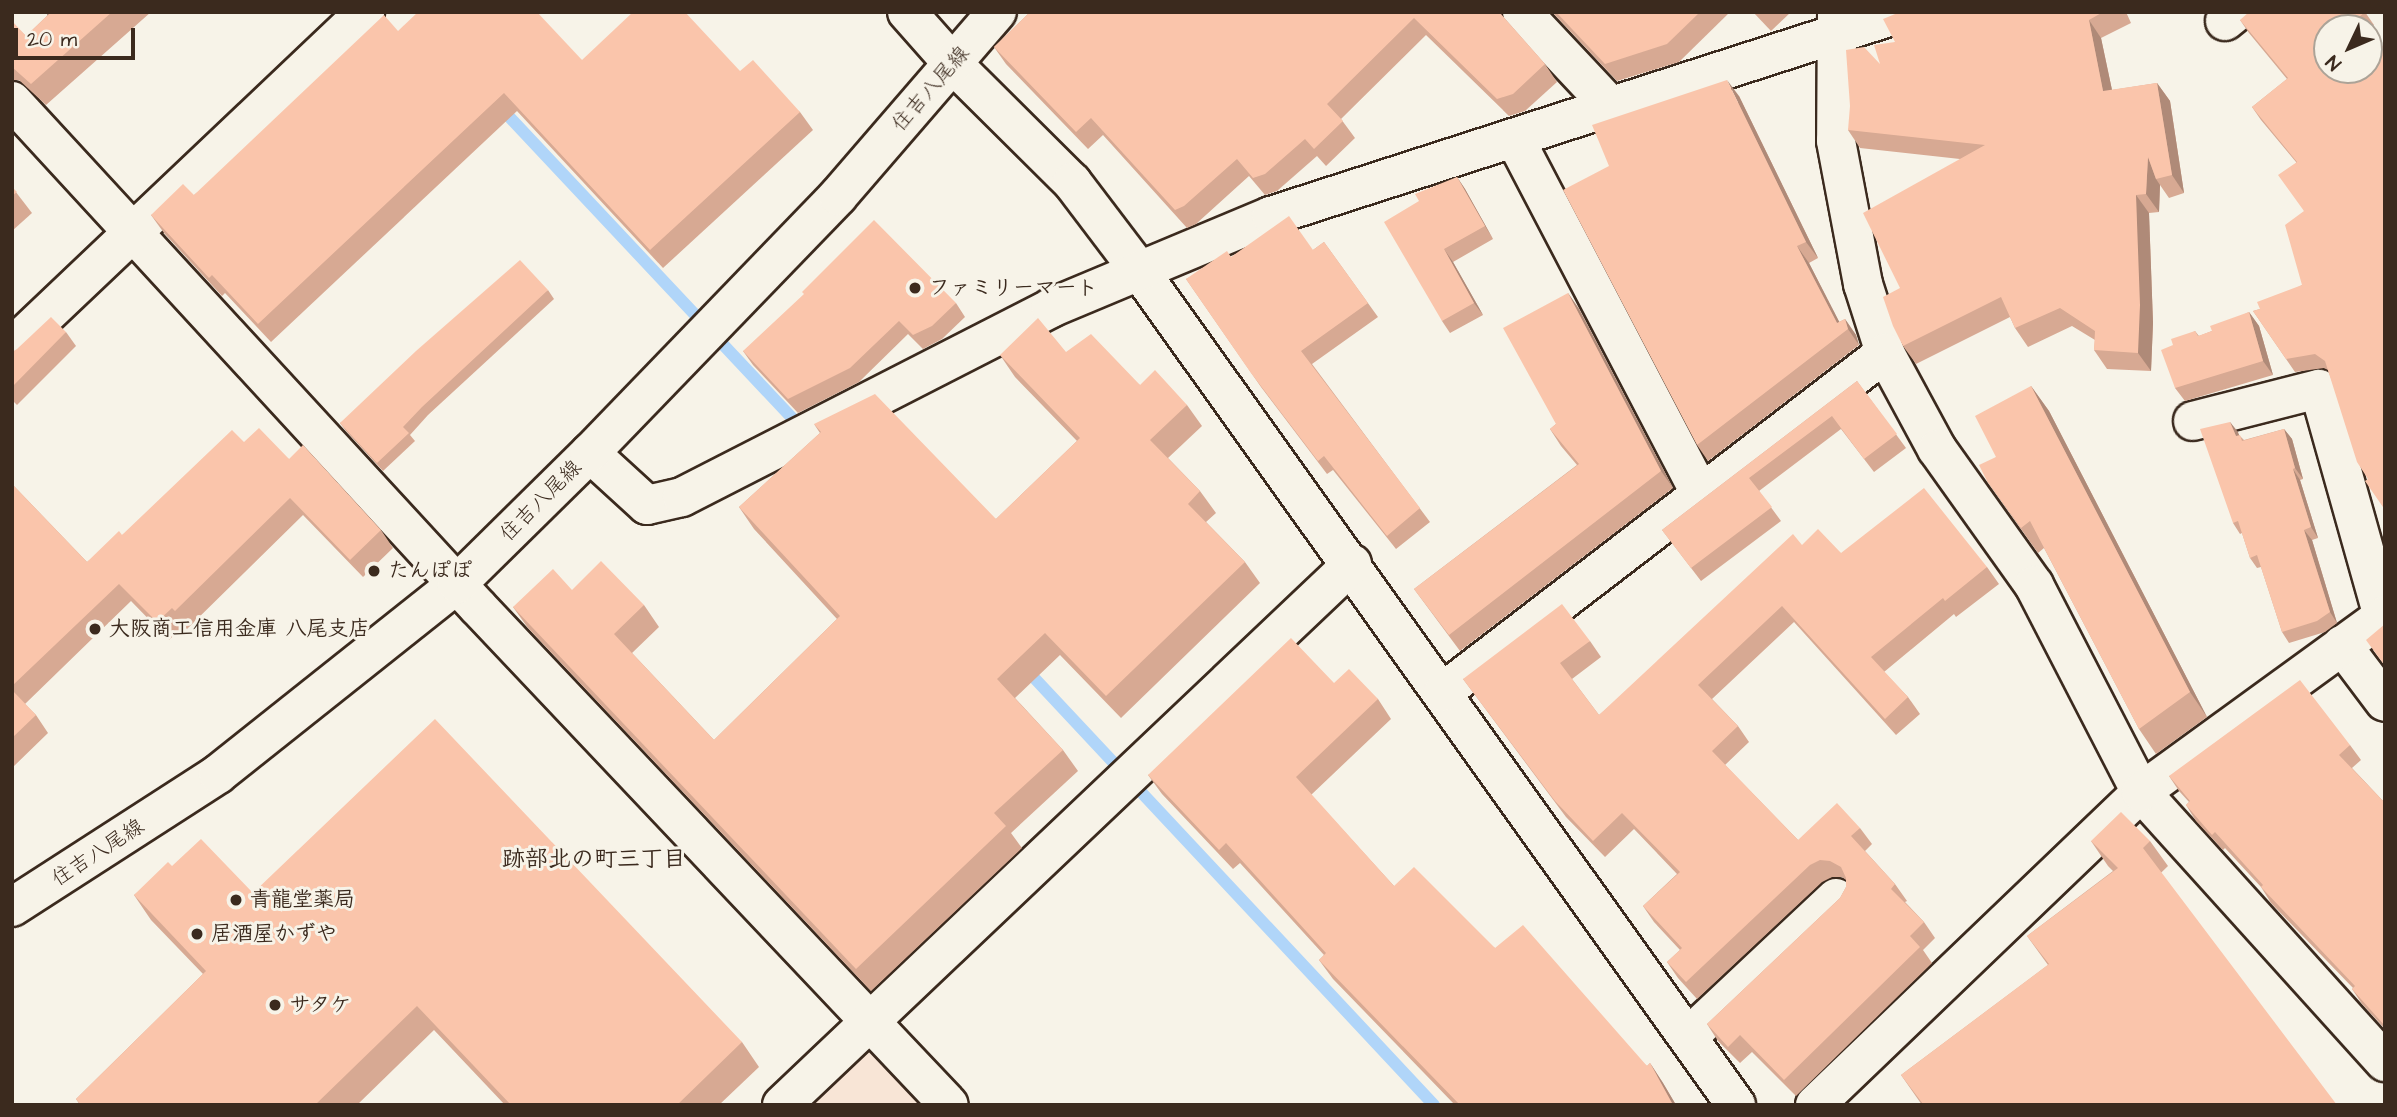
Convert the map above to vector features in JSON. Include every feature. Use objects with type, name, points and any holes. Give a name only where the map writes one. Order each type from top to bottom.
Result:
[{"type":"street","points":[[12,28],[29,12]]},
{"type":"street","points":[[12,347],[365,12]]},
{"type":"street","points":[[907,12],[953,64],[1072,182],[1352,564],[1736,1105]]},
{"type":"street","name":"住吉八尾線","points":[[12,907],[218,775],[457,584],[590,453],[838,196],[998,12]]},
{"type":"street","points":[[1522,12],[1612,108]]},
{"type":"street","points":[[590,453],[647,505],[682,497],[1051,309],[1271,216],[1612,108],[1838,24],[1904,12]]},
{"type":"street","points":[[1838,24],[1836,141],[1863,284],[1885,353],[1937,449],[2034,585],[2141,792],[2385,1062]]},
{"type":"street","points":[[12,101],[457,584],[949,1105]]},
{"type":"street","points":[[1515,139],[1702,496]]},
{"type":"street","points":[[1443,692],[1885,353]]},
{"type":"street","points":[[1815,1105],[2141,792],[2384,615],[2319,389],[2193,421]]},
{"type":"street","points":[[782,1105],[1352,564]]},
{"type":"street","points":[[2342,645],[2385,702]]},
{"type":"street","points":[[1688,1037],[1836,898]]},
{"type":"shaded area","points":[[874,1041],[934,1105],[804,1105]]},
{"type":"building","points":[[51,12],[112,12],[31,84],[12,67],[12,23],[26,36]]},
{"type":"building","points":[[418,12],[537,12],[582,60],[633,12],[685,12],[740,71],[753,60],[800,112],[650,250],[504,93],[258,324],[212,275],[209,278],[151,215],[183,184],[194,195],[384,15],[398,31]]},
{"type":"building","points":[[1030,12],[1499,12],[1545,64],[1513,94],[1497,99],[1414,18],[1327,104],[1343,121],[1314,149],[1305,139],[1265,174],[1253,178],[1237,159],[1184,206],[1175,210],[1091,118],[1076,132],[994,47]]},
{"type":"building","points":[[1556,12],[1700,12],[1667,44],[1605,64]]},
{"type":"building","points":[[1900,12],[2103,12],[2089,20],[2103,91],[2157,83],[2172,175],[2156,179],[2148,157],[2146,194],[2136,195],[2140,305],[2138,353],[2094,350],[2095,331],[2060,308],[2015,328],[2001,297],[1903,346],[1883,297],[1900,288],[1863,213],[1985,145],[1848,130],[1850,106],[1846,50],[1864,47],[1880,64],[1874,45],[1895,42],[1883,19]]},
{"type":"building","points":[[2249,12],[2365,12],[2313,14],[2313,84],[2383,84],[2383,46],[2385,49],[2385,510],[2365,481],[2368,479],[2357,462],[2325,361],[2315,354],[2286,359],[2253,311],[2260,309],[2257,302],[2302,285],[2285,225],[2304,211],[2278,175],[2297,162],[2252,107],[2288,78],[2240,20]]},
{"type":"building","points":[[1727,80],[1806,242],[1797,246],[1837,323],[1845,319],[1848,329],[1697,445],[1563,190],[1609,166],[1592,125]]},
{"type":"building","points":[[1457,177],[1485,226],[1444,249],[1474,303],[1442,321],[1384,222],[1419,201],[1415,194]]},
{"type":"building","points":[[1289,216],[1313,250],[1324,242],[1368,303],[1301,351],[1420,508],[1387,536],[1324,456],[1318,461],[1251,373],[1186,279],[1227,251],[1231,257]]},
{"type":"building","points":[[874,220],[956,303],[932,326],[913,335],[899,321],[850,368],[788,399],[743,351],[804,294],[802,292]]},
{"type":"building","points":[[520,260],[548,290],[422,407],[403,427],[409,433],[377,463],[340,423],[416,351]]},
{"type":"building","points":[[1568,293],[1661,471],[1449,635],[1414,589],[1579,464],[1550,429],[1556,424],[1503,328]]},
{"type":"building","points":[[2249,312],[2263,361],[2175,388],[2161,350],[2173,345],[2171,339],[2195,331],[2198,336],[2212,331],[2210,326]]},
{"type":"building","points":[[51,317],[66,332],[12,387],[12,352]]},
{"type":"building","points":[[1038,318],[1066,352],[1091,334],[1140,385],[1155,370],[1187,405],[1150,440],[1200,491],[1188,504],[1245,562],[1106,696],[1045,633],[997,679],[1063,750],[994,813],[1006,826],[856,969],[513,607],[553,569],[572,590],[601,561],[644,605],[614,634],[714,740],[840,616],[739,507],[821,432],[814,424],[875,394],[996,519],[1080,438],[1000,355]]},
{"type":"building","points":[[1857,381],[1897,434],[1864,459],[1832,416],[1749,478],[1772,507],[1691,568],[1662,530]]},
{"type":"building","points":[[2031,386],[2190,692],[2139,729],[2030,521],[2021,528],[1987,481],[1979,465],[1996,457],[1975,416]]},
{"type":"building","points":[[2230,422],[2236,436],[2240,435],[2242,441],[2284,429],[2311,527],[2304,530],[2330,612],[2317,621],[2282,632],[2257,555],[2250,558],[2238,521],[2233,523],[2200,429]]},
{"type":"building","points":[[259,428],[289,459],[303,445],[381,530],[350,560],[290,498],[175,611],[172,608],[157,622],[119,584],[12,686],[12,484],[87,562],[119,531],[122,535],[232,430],[244,442]]},
{"type":"building","points":[[1924,488],[1987,567],[1945,601],[1943,598],[1871,657],[1908,697],[1885,719],[1782,606],[1698,685],[1738,726],[1712,751],[1798,840],[1837,803],[1860,828],[1851,836],[1895,884],[1891,889],[1924,922],[1910,936],[1920,947],[1784,1080],[1740,1035],[1728,1047],[1707,1024],[1840,898],[1846,887],[1846,878],[1841,867],[1830,861],[1820,860],[1810,865],[1686,982],[1667,962],[1682,948],[1643,906],[1680,872],[1622,813],[1593,841],[1555,801],[1463,679],[1562,604],[1590,641],[1560,663],[1599,715],[1793,534],[1802,545],[1818,529],[1841,553]]},
{"type":"building","points":[[2385,624],[2385,666],[2366,640]]},
{"type":"building","points":[[1291,638],[1334,683],[1349,669],[1378,699],[1296,777],[1394,886],[1414,867],[1495,948],[1523,925],[1647,1066],[1650,1063],[1673,1105],[1460,1105],[1319,960],[1326,953],[1226,843],[1219,850],[1148,775]]},
{"type":"building","points":[[2300,680],[2350,745],[2339,755],[2385,803],[2385,1026],[2352,989],[2355,986],[2261,887],[2263,885],[2215,832],[2212,835],[2186,805],[2190,801],[2169,776]]},
{"type":"building","points":[[12,690],[36,715],[12,738]]},
{"type":"building","points":[[435,719],[742,1042],[677,1105],[511,1105],[417,1006],[315,1105],[81,1105],[76,1099],[206,971],[134,895],[168,862],[172,866],[201,839],[253,893]]},
{"type":"building","points":[[2121,812],[2150,841],[2143,848],[2337,1105],[1922,1105],[1901,1075],[2049,964],[2027,936],[2118,868],[2091,841]]},
{"type":"waterway","points":[[500,107],[804,431]]},
{"type":"waterway","points":[[1024,667],[1434,1105]]},
{"type":"place","name":"ファミリーマート","points":[[915,288]]},
{"type":"place","name":"たんぽぽ","points":[[374,571]]},
{"type":"place","name":"大阪商工信用金庫 八尾支店","points":[[95,629]]},
{"type":"place","name":"青龍堂薬局","points":[[236,900]]},
{"type":"place","name":"居酒屋かずや","points":[[197,934]]},
{"type":"place","name":"サタケ","points":[[275,1005]]},
{"type":"district","name":"跡部北の町三丁目","points":[[594,859]]}]
